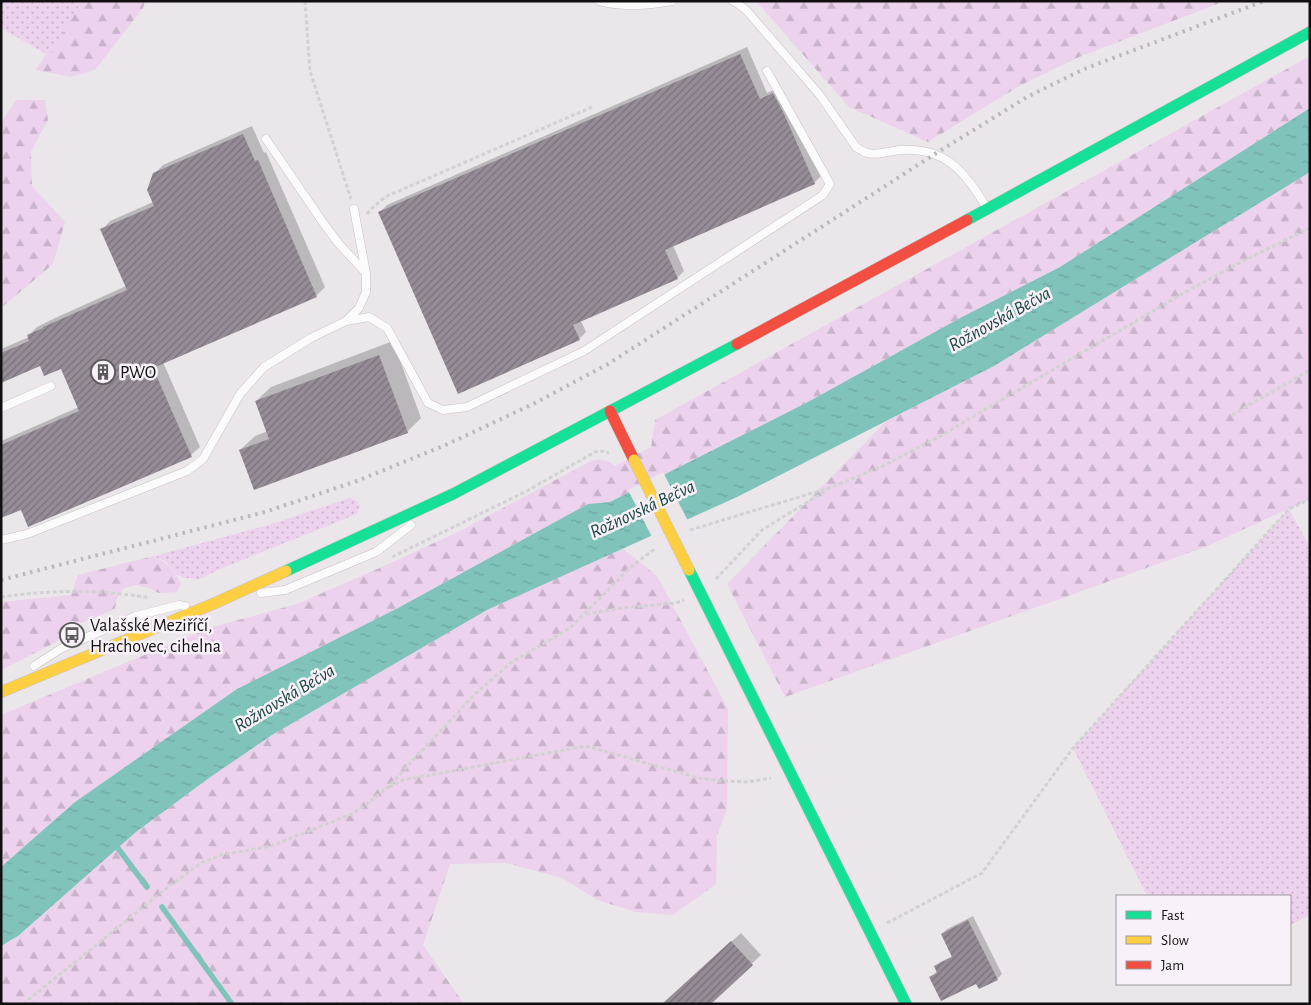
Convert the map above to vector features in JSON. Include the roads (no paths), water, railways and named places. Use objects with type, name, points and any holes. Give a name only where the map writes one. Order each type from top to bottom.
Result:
[{"type":"main road","points":[[1,692],[230,596],[453,494],[987,209],[1310,32]]},
{"type":"main road","points":[[610,411],[906,1004]]},
{"type":"lane","points":[[599,1],[622,5],[649,5],[672,1]]},
{"type":"lane","points":[[733,1],[738,3],[753,18],[819,94],[856,147],[864,153],[876,154],[919,150],[936,154],[956,166],[974,187],[987,209]]},
{"type":"lane","points":[[1,540],[27,534],[187,471],[203,459],[240,394],[264,366],[311,338],[346,322],[369,317],[387,328],[428,403],[442,410],[467,407],[584,351],[823,195],[830,184],[767,71]]},
{"type":"lane","points":[[266,139],[324,224],[339,244],[366,273]]},
{"type":"lane","points":[[346,322],[359,308],[366,292],[366,273],[354,209]]},
{"type":"lane","points":[[1,408],[51,386]]},
{"type":"lane","points":[[422,517],[453,494]]},
{"type":"lane","points":[[230,596],[285,590],[376,552],[414,523]]},
{"type":"lane","points":[[1,686],[62,648],[136,616],[179,605],[204,607]]},
{"type":"water","name":"Rožnovská Bečva","points":[[1310,108],[1310,172],[994,366],[737,497],[487,610],[272,735],[209,778],[136,832],[18,936],[1,946],[1,867],[75,802],[237,689],[398,608],[588,504],[610,502],[806,403],[962,317],[1060,267]]},
{"type":"waterway","points":[[114,843],[147,887]]},
{"type":"waterway","points":[[162,907],[232,1004]]},
{"type":"railway","points":[[1,580],[265,512],[357,481],[448,444],[535,403],[608,364],[1027,97],[1084,69],[1264,1]]},
{"type":"place","name":"PWO","points":[[103,372]]},
{"type":"place","name":"Valašské Meziříčí, Hrachovec, cihelna","points":[[72,635]]}]
